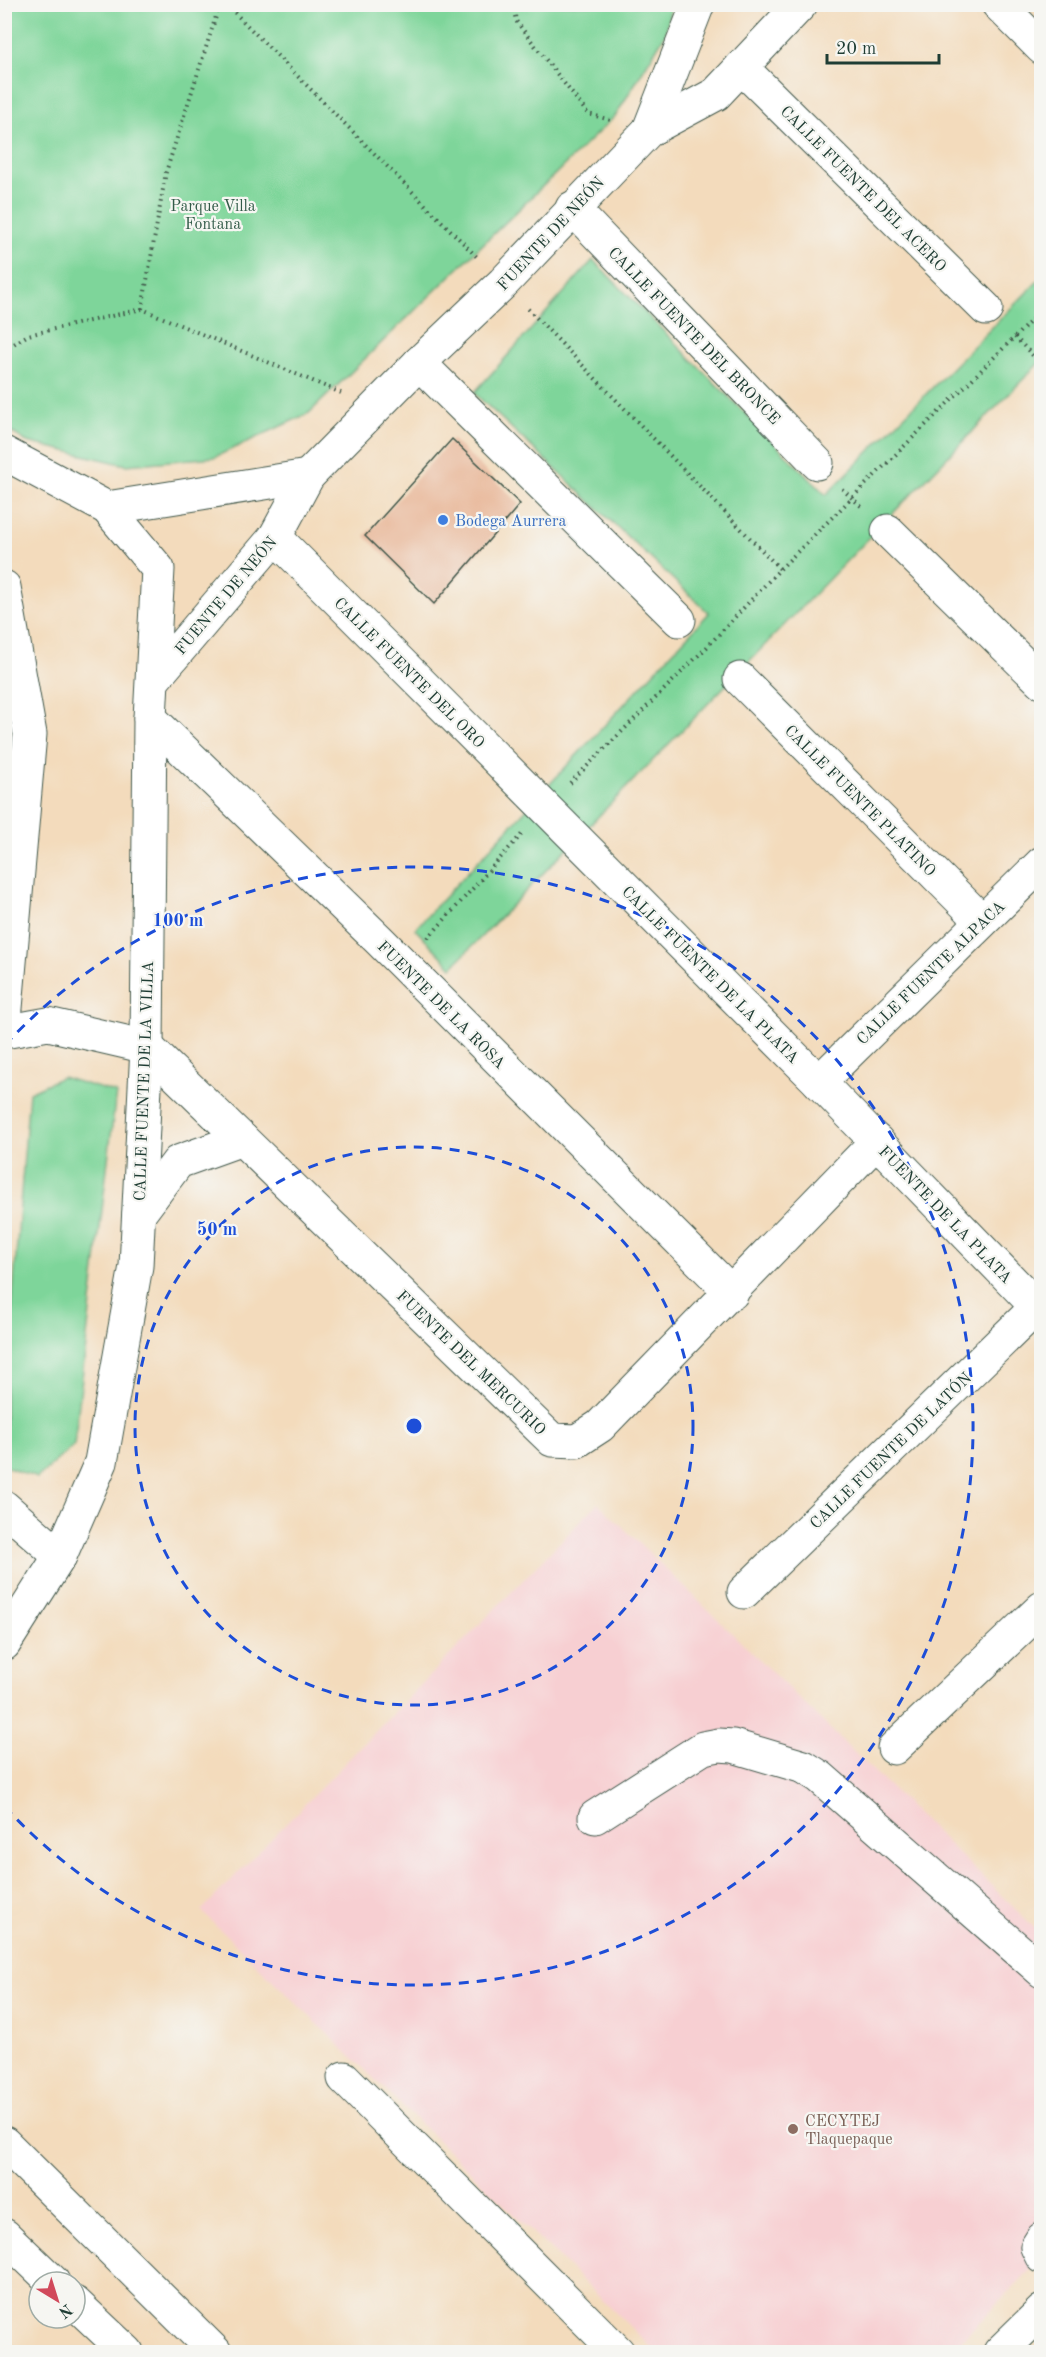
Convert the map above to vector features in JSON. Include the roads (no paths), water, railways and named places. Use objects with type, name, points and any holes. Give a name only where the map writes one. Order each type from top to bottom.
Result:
[{"type":"street","points":[[649,130],[698,4]]},
{"type":"street","name":"FUENTE DE NEÓN","points":[[154,680],[275,537],[308,476],[419,363],[503,283],[572,208],[649,130],[716,94],[801,4]]},
{"type":"street","points":[[998,4],[1041,48]]},
{"type":"street","name":"CALLE FUENTE DEL ACERO","points":[[741,67],[986,309]]},
{"type":"street","name":"CALLE FUENTE DEL BRONCE","points":[[572,208],[818,463]]},
{"type":"street","points":[[419,363],[679,620]]},
{"type":"street","points":[[4,453],[107,508],[308,476]]},
{"type":"street","name":"CALLE FUENTE DE LA VILLA","points":[[4,1644],[60,1556],[101,1462],[136,1266],[147,1047],[150,718],[154,680],[158,569],[107,508]]},
{"type":"street","points":[[888,531],[1041,682]]},
{"type":"street","name":"CALLE FUENTE DEL ORO","points":[[275,537],[545,808]]},
{"type":"street","points":[[4,587],[30,734],[4,1031],[48,1024],[147,1047]]},
{"type":"street","name":"CALLE FUENTE PLATINO","points":[[740,679],[982,921]]},
{"type":"street","name":"FUENTE DE LA ROSA","points":[[150,718],[404,965],[732,1293]]},
{"type":"street","name":"CALLE FUENTE DE LA PLATA","points":[[545,808],[877,1141]]},
{"type":"street","name":"CALLE FUENTE ALPACA","points":[[819,1082],[1041,863]]},
{"type":"street","name":"FUENTE DEL MERCURIO","points":[[147,1047],[552,1440],[577,1441],[600,1426],[732,1293],[877,1141]]},
{"type":"street","points":[[139,1214],[178,1162],[242,1139]]},
{"type":"street","name":"FUENTE DE LA PLATA","points":[[877,1141],[1039,1310]]},
{"type":"street","name":"CALLE FUENTE DE LATÓN","points":[[744,1592],[1039,1310]]},
{"type":"street","points":[[4,1507],[60,1556]]},
{"type":"street","points":[[894,1748],[1041,1608]]},
{"type":"street","points":[[595,1817],[703,1748],[733,1746],[804,1767],[820,1777],[1041,1971]]},
{"type":"street","points":[[344,2078],[618,2352]]},
{"type":"street","points":[[4,2143],[215,2352]]},
{"type":"street","points":[[4,2235],[41,2270]]},
{"type":"street","points":[[1041,2239],[1037,2247],[1041,2257]]},
{"type":"street","points":[[1000,2352],[1041,2311]]},
{"type":"street","points":[[87,2314],[127,2352]]},
{"type":"place","name":"Bodega Aurrera","points":[[443,520]]},
{"type":"place","name":"CECYTEJ Tlaquepaque","points":[[793,2129]]},
{"type":"park label","name":"Parque Villa Fontana","points":[[213,214]]}]
